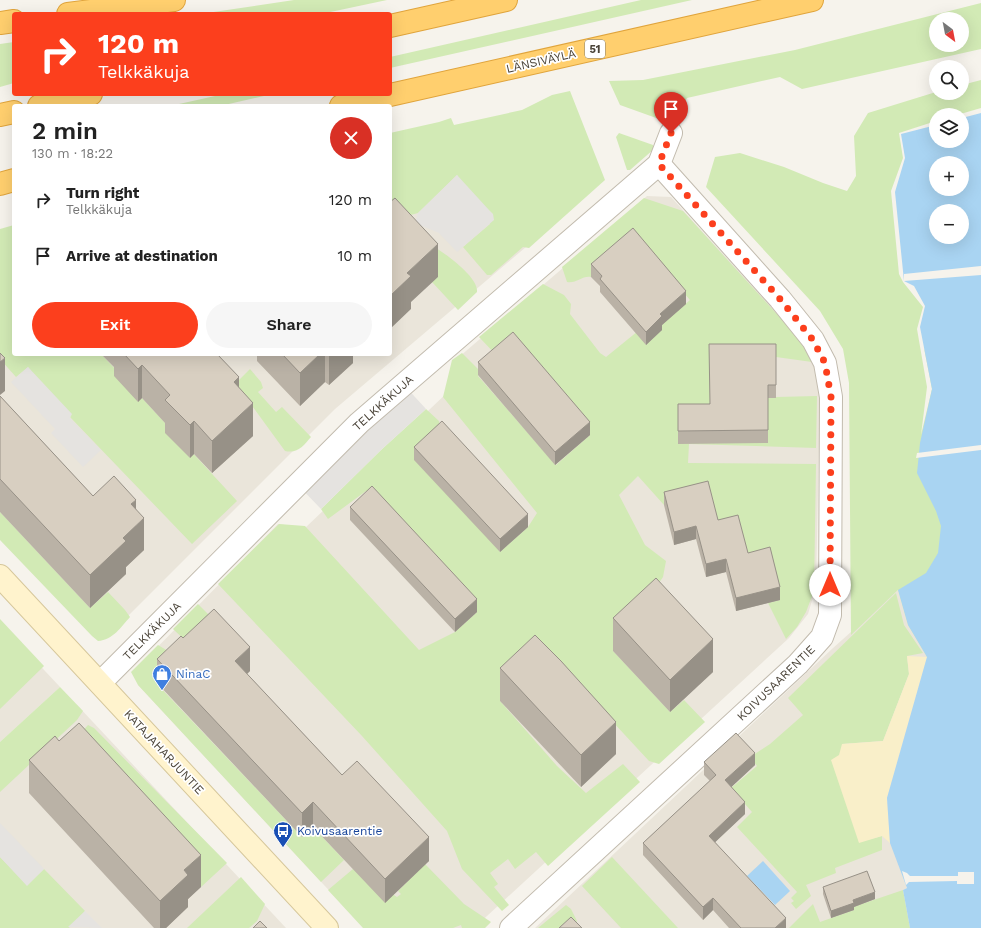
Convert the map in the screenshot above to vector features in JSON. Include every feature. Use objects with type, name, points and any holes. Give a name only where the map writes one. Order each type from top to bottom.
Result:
[{"type":"highway","points":[[83,12],[174,0]]},
{"type":"highway","points":[[392,26],[506,0]]},
{"type":"highway","name":"LÄNSIVÄYLÄ","points":[[392,95],[812,0]]},
{"type":"highway","points":[[0,23],[12,21]]},
{"type":"highway","points":[[48,104],[82,96]]},
{"type":"highway","name":"LÄNSIVÄYLÄ","points":[[350,104],[385,96]]},
{"type":"highway","points":[[0,115],[12,112]]},
{"type":"highway","points":[[0,184],[12,181]]},
{"type":"street","name":"TELKKÄKUJA","points":[[100,683],[359,424],[659,164],[671,133]]},
{"type":"street","name":"KOIVUSAARENTIE","points":[[512,928],[798,664],[822,637],[830,615],[831,397],[825,363],[813,340],[780,299],[659,164]]},
{"type":"street","name":"KATAJAHARJUNTIE","points":[[0,576],[328,928]]},
{"type":"shaded area","points":[[433,147],[546,230],[335,409],[117,627],[83,624],[0,536],[0,283],[12,344],[12,356],[392,356],[392,172]]},
{"type":"shaded area","points":[[457,175],[493,214],[494,220],[457,252],[439,233],[415,223],[418,213]]},
{"type":"shaded area","points":[[647,196],[671,197],[800,338],[811,358],[817,375],[820,395],[816,587],[808,614],[789,638],[474,928],[364,928],[138,685],[138,667],[278,524],[305,528],[450,390],[452,363]]},
{"type":"shaded area","points":[[28,367],[72,414],[70,418],[101,450],[83,467],[51,433],[55,429],[11,382]]},
{"type":"shaded area","points":[[404,385],[426,409],[381,450],[321,509],[298,485]]},
{"type":"shaded area","points":[[898,590],[908,625],[927,657],[902,871],[907,888],[903,890],[910,928],[535,928],[833,648]]},
{"type":"shaded area","points":[[0,623],[60,687],[0,742]]},
{"type":"shaded area","points":[[77,705],[286,928],[0,928],[0,777]]},
{"type":"shaded area","points":[[0,823],[44,869],[27,886],[0,857]]},
{"type":"shaded area","points":[[85,911],[102,928],[68,927]]},
{"type":"green space","points":[[294,0],[387,0],[330,12],[213,12]]},
{"type":"green space","points":[[641,0],[692,0],[392,68],[392,57]]},
{"type":"green space","points":[[981,3],[981,49],[969,52],[969,12],[945,12]]},
{"type":"green space","points":[[929,16],[929,52],[968,52],[802,89],[780,77],[687,98],[677,115],[659,119],[620,105],[609,81],[643,80],[795,50]]},
{"type":"green space","points":[[12,42],[12,84],[0,87],[0,44]]},
{"type":"green space","points":[[981,80],[981,108],[969,112],[969,108],[929,108],[929,123],[899,133],[903,158],[891,191],[899,274],[903,282],[923,307],[917,329],[927,387],[921,435],[932,389],[924,348],[967,461],[927,657],[908,625],[898,590],[851,635],[849,383],[843,349],[820,311],[706,187],[715,157],[740,153],[784,167],[847,191],[856,176],[854,136],[868,113],[929,94],[929,100],[969,100],[969,83]]},
{"type":"green space","points":[[570,91],[605,180],[529,248],[523,247],[491,275],[487,275],[463,247],[490,224],[457,175],[418,213],[407,216],[392,214],[392,133],[451,118],[454,125],[522,110],[552,95]]},
{"type":"green space","points":[[215,96],[264,96],[229,104],[179,104]]},
{"type":"green space","points":[[619,133],[653,145],[654,149],[630,170],[627,170],[616,137]]},
{"type":"green space","points":[[644,198],[683,211],[796,335],[812,362],[776,357],[776,397],[817,396],[816,448],[689,444],[688,463],[816,464],[814,591],[806,612],[797,627],[786,639],[768,603],[780,600],[718,533],[708,494],[664,505],[638,476],[619,495],[645,545],[666,561],[663,577],[613,651],[670,712],[684,700],[705,722],[659,764],[649,761],[574,680],[500,701],[557,766],[586,793],[623,764],[640,782],[548,866],[536,852],[515,869],[508,859],[490,873],[498,884],[494,887],[509,905],[502,911],[462,869],[447,831],[362,736],[218,584],[279,524],[305,526],[419,650],[455,632],[477,612],[366,491],[328,519],[321,509],[381,450],[426,409],[439,421],[441,435],[500,552],[528,527],[537,513],[443,397],[452,360],[462,353],[481,372],[478,376],[556,465],[590,435],[499,358],[479,337],[543,284],[564,295],[571,304],[570,314],[600,353],[606,357],[638,331],[645,339],[690,300],[636,238],[591,277],[585,277],[573,282],[567,282],[562,267]]},
{"type":"green space","points":[[12,226],[12,356],[103,356],[118,372],[138,401],[142,398],[237,501],[192,544],[70,417],[28,367],[16,377],[0,359],[0,229]]},
{"type":"green space","points":[[427,242],[458,264],[472,279],[476,286],[477,292],[458,310],[432,282],[438,277]]},
{"type":"green space","points":[[250,369],[261,382],[263,388],[258,392],[276,412],[282,407],[311,437],[297,450],[290,452],[285,451],[237,385],[237,382]]},
{"type":"green space","points":[[0,512],[90,608],[108,592],[130,617],[112,636],[98,641],[0,540]]},
{"type":"green space","points":[[896,593],[904,625],[923,653],[907,656],[909,674],[883,741],[842,744],[859,842],[882,836],[882,850],[835,868],[836,873],[806,885],[811,896],[796,909],[791,903],[794,901],[791,898],[797,892],[737,827],[752,812],[731,788],[757,766],[750,757],[770,744],[803,715],[788,698]]},
{"type":"green space","points":[[198,604],[216,622],[191,646],[173,629]]},
{"type":"green space","points":[[0,619],[44,666],[0,709]]},
{"type":"green space","points":[[158,645],[173,654],[157,684],[302,837],[313,827],[344,860],[321,882],[138,685],[131,672]]},
{"type":"green space","points":[[60,687],[83,711],[77,720],[0,792],[0,742]]},
{"type":"green space","points":[[88,725],[94,728],[227,863],[201,887],[79,756],[51,765]]},
{"type":"green space","points":[[0,857],[27,885],[44,869],[85,911],[69,928],[0,928]]},
{"type":"green space","points":[[612,857],[678,928],[621,928],[582,886]]},
{"type":"green space","points":[[425,864],[464,904],[491,922],[485,928],[462,928],[461,925],[453,928],[363,928],[328,890],[353,869],[397,897],[401,894],[398,891]]},
{"type":"green space","points":[[241,877],[265,904],[257,921],[249,928],[187,928]]},
{"type":"green space","points":[[903,890],[910,928],[789,928],[813,904],[820,922],[854,910],[853,907]]},
{"type":"green space","points":[[566,905],[571,909],[577,921],[572,928],[538,928]]},
{"type":"sand","points":[[907,656],[927,657],[887,798],[890,843],[882,836],[859,843],[831,760],[839,755],[842,744],[883,741],[909,674]]},
{"type":"water","points":[[981,113],[981,928],[910,928],[903,890],[907,888],[890,843],[887,798],[927,657],[908,625],[898,590],[926,573],[938,553],[941,526],[936,511],[917,473],[920,443],[932,389],[920,327],[925,306],[914,286],[904,281],[895,192],[905,158],[901,134],[929,127],[929,148],[969,148],[969,116]]},
{"type":"water","points":[[763,861],[790,891],[775,905],[747,876]]},
{"type":"pier","points":[[981,266],[981,275],[904,281],[904,274]]},
{"type":"pier","points":[[981,445],[981,450],[916,458],[917,453]]},
{"type":"pier","points":[[902,871],[910,876],[958,876],[958,872],[974,872],[974,884],[957,884],[957,881],[909,882],[906,885]]},
{"type":"building","points":[[395,198],[438,244],[407,273],[411,276],[392,294],[392,200]]},
{"type":"building","points":[[633,228],[686,291],[660,314],[662,316],[646,332],[600,279],[602,276],[591,264]]},
{"type":"building","points":[[513,332],[590,422],[555,452],[478,362]]},
{"type":"building","points":[[709,344],[776,344],[776,385],[768,385],[768,430],[678,431],[678,404],[710,404]]},
{"type":"building","points":[[0,353],[5,358],[0,362]]},
{"type":"building","points":[[126,356],[219,356],[239,377],[234,382],[253,403],[212,441],[194,421],[190,425],[165,400],[170,395],[142,365],[138,369]]},
{"type":"building","points":[[284,356],[318,356],[300,373]]},
{"type":"building","points":[[0,396],[93,496],[114,476],[136,500],[131,504],[144,518],[123,538],[126,541],[90,575],[0,479]]},
{"type":"building","points":[[442,421],[528,514],[500,539],[414,447]]},
{"type":"building","points":[[708,481],[718,520],[738,515],[748,553],[770,547],[780,587],[736,598],[726,559],[706,564],[696,526],[674,532],[664,492]]},
{"type":"building","points":[[372,486],[477,599],[455,619],[350,507]]},
{"type":"building","points":[[656,578],[713,639],[670,680],[613,618]]},
{"type":"building","points":[[214,609],[250,647],[235,661],[342,775],[357,761],[429,837],[385,879],[313,802],[302,813],[157,659],[181,636],[183,638]]},
{"type":"building","points":[[535,635],[561,661],[616,722],[581,755],[500,668]]},
{"type":"building","points":[[79,723],[201,855],[184,870],[188,875],[160,901],[29,760],[55,736],[59,741]]},
{"type":"building","points":[[736,733],[755,753],[725,780],[745,802],[709,836],[786,918],[775,928],[741,928],[713,898],[703,907],[643,843],[716,775],[704,762]]},
{"type":"building","points":[[867,871],[875,892],[853,900],[854,903],[831,911],[823,887]]},
{"type":"building","points":[[571,917],[582,928],[559,928]]},
{"type":"building","points":[[260,921],[267,928],[253,928]]},
{"type":"place","name":"NinaC","points":[[162,691]]},
{"type":"place","name":"Koivusaarentie","points":[[283,848]]},
{"type":"route","points":[[671,133],[659,164],[780,299],[813,340],[825,363],[829,376],[831,397],[830,585]]}]
